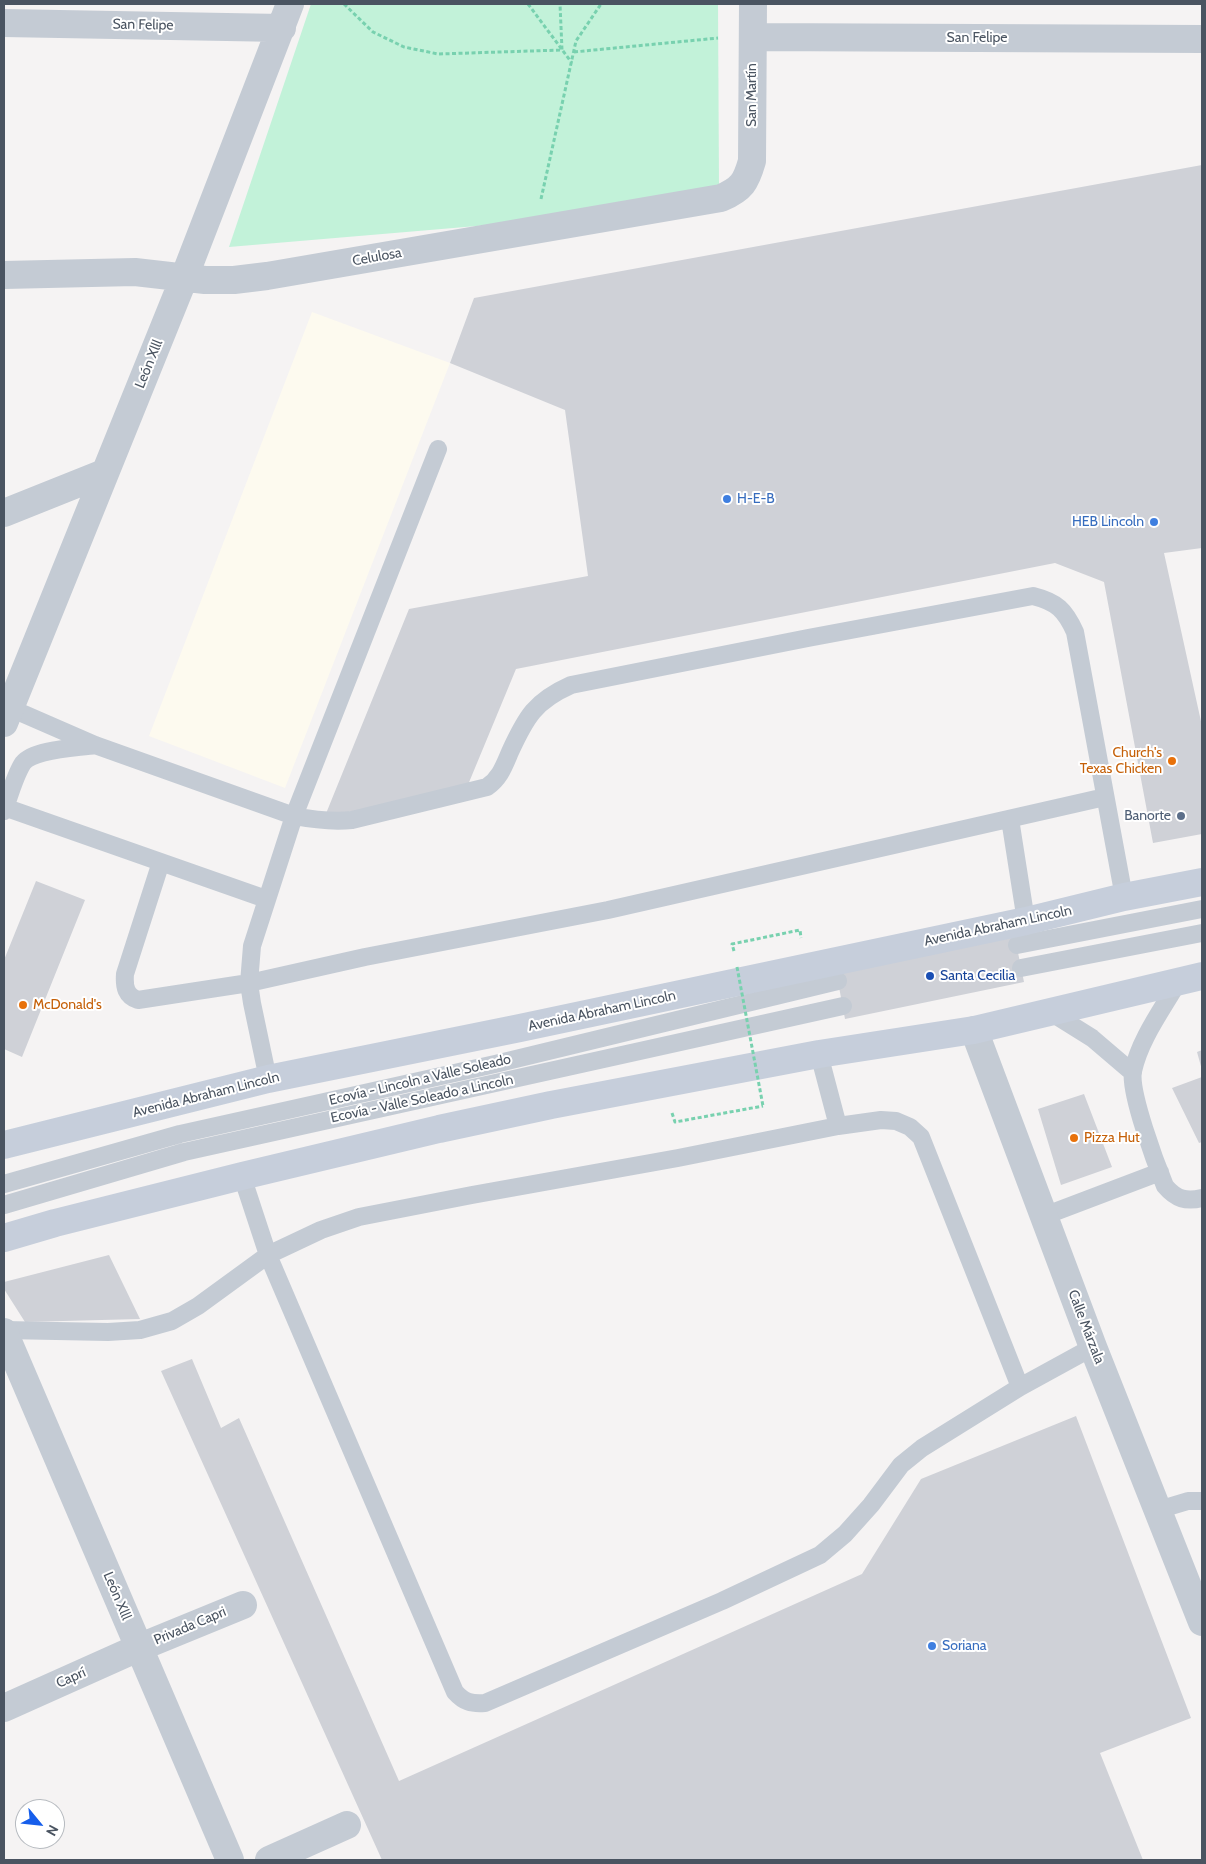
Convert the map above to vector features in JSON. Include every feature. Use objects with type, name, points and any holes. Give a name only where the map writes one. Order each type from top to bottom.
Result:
[{"type":"main road","name":"Avenida Abraham Lincoln","points":[[6,1143],[268,1079],[520,1028],[1022,933],[1124,898],[1202,882]]},
{"type":"main road","points":[[4,1238],[55,1222],[439,1129],[819,1054],[974,1030],[1190,979]]},
{"type":"street","name":"San Martín","points":[[744,184],[752,161],[753,4]]},
{"type":"street","name":"San Felipe","points":[[4,23],[286,16]]},
{"type":"street","name":"León Xlll","points":[[7,715],[184,278],[286,16]]},
{"type":"street","name":"San Felipe","points":[[753,37],[1202,39]]},
{"type":"street","name":"Celulosa","points":[[4,275],[135,272],[206,280],[234,280],[267,276],[722,198],[744,184]]},
{"type":"street","points":[[4,513],[104,473]]},
{"type":"street","name":"Calle Márzala","points":[[974,1030],[1093,1347],[1202,1622]]},
{"type":"street","name":"León Xlll","points":[[4,1331],[230,1860]]},
{"type":"street","name":"Privada Capri","points":[[138,1648],[242,1604]]},
{"type":"street","name":"Caprí","points":[[4,1708],[138,1648]]},
{"type":"street","points":[[270,1860],[347,1825]]},
{"type":"lane","points":[[268,1079],[249,983],[252,946],[294,816],[438,449]]},
{"type":"lane","points":[[7,715],[294,816],[321,821],[352,820],[487,787],[501,774],[528,717],[549,696],[571,685],[817,636],[1033,596],[1058,606],[1068,616],[1075,632],[1124,898]]},
{"type":"lane","points":[[95,745],[41,753],[30,757],[24,763],[4,808],[266,899]]},
{"type":"lane","points":[[161,862],[125,974],[126,992],[131,998],[138,1000],[249,983],[608,910],[1105,797]]},
{"type":"lane","points":[[1010,819],[1022,933],[1202,909]]},
{"type":"lane","points":[[1022,968],[1202,933]]},
{"type":"lane","points":[[1190,979],[1146,1037],[1139,1051],[1133,1073],[1134,1094],[1166,1186],[1172,1194],[1180,1199],[1192,1200],[1202,1198]]},
{"type":"lane","name":"Ecovía - Lincoln a Valle Soleado","points":[[4,1184],[180,1134],[495,1064],[838,981]]},
{"type":"lane","name":"Ecovía - Valle Soleado a Lincoln","points":[[4,1205],[184,1152],[843,1006]]},
{"type":"lane","points":[[1052,1013],[1092,1038],[1133,1073]]},
{"type":"lane","points":[[819,1054],[838,1126]]},
{"type":"lane","points":[[4,1331],[108,1332],[140,1330],[172,1320],[198,1306],[268,1255],[321,1230],[359,1217],[472,1194],[688,1156],[838,1126],[881,1120],[896,1121],[910,1127],[920,1137],[1020,1387]]},
{"type":"lane","points":[[1044,1216],[1160,1172]]},
{"type":"lane","points":[[242,1176],[268,1255],[455,1692],[463,1700],[473,1704],[485,1703],[722,1601],[820,1555],[845,1534],[871,1505],[901,1465],[930,1443],[1020,1387],[1093,1347]]},
{"type":"lane","points":[[1158,1510],[1188,1501],[1202,1501]]},
{"type":"path","points":[[344,4],[373,32],[404,47],[438,54],[562,50]]},
{"type":"path","points":[[528,4],[572,63]]},
{"type":"path","points":[[560,4],[562,50]]},
{"type":"path","points":[[540,202],[576,41],[601,4]]},
{"type":"path","points":[[574,52],[718,38]]},
{"type":"path","points":[[675,1122],[763,1106],[732,944],[800,930]]},
{"type":"shaded area","points":[[312,312],[450,363],[285,788],[149,736]]},
{"type":"green space","points":[[311,4],[718,4],[719,186],[536,221],[229,247]]},
{"type":"building","points":[[1202,165],[1202,548],[1164,553],[1202,726],[1202,834],[1153,843],[1104,582],[1055,563],[516,669],[465,792],[325,816],[409,609],[588,576],[565,410],[450,363],[474,298]]},
{"type":"building","name":"McDonald's","points":[[36,881],[85,900],[22,1057],[4,1049],[4,960]]},
{"type":"building","name":"Santa Cecilia","points":[[1014,933],[1024,982],[845,1019],[836,971]]},
{"type":"building","points":[[1202,1050],[1202,1070],[1197,1052]]},
{"type":"building","points":[[1202,1077],[1202,1142],[1199,1143],[1172,1088]]},
{"type":"building","name":"Pizza Hut","points":[[1084,1094],[1112,1167],[1061,1185],[1038,1109]]},
{"type":"building","points":[[109,1255],[140,1319],[25,1322],[4,1289],[4,1282]]},
{"type":"building","name":"Soriana","points":[[192,1359],[221,1428],[239,1418],[399,1781],[862,1574],[921,1479],[1076,1416],[1191,1718],[1100,1753],[1143,1860],[382,1860],[161,1371]]},
{"type":"place","name":"H-E-B","points":[[727,499]]},
{"type":"place","name":"HEB Lincoln","points":[[1154,522]]},
{"type":"place","name":"Church's Texas Chicken","points":[[1172,761]]},
{"type":"place","name":"Banorte","points":[[1181,816]]},
{"type":"place","name":"Santa Cecilia","points":[[930,976]]},
{"type":"place","name":"McDonald's","points":[[23,1005]]},
{"type":"place","name":"Pizza Hut","points":[[1074,1138]]},
{"type":"place","name":"Soriana","points":[[932,1646]]}]
